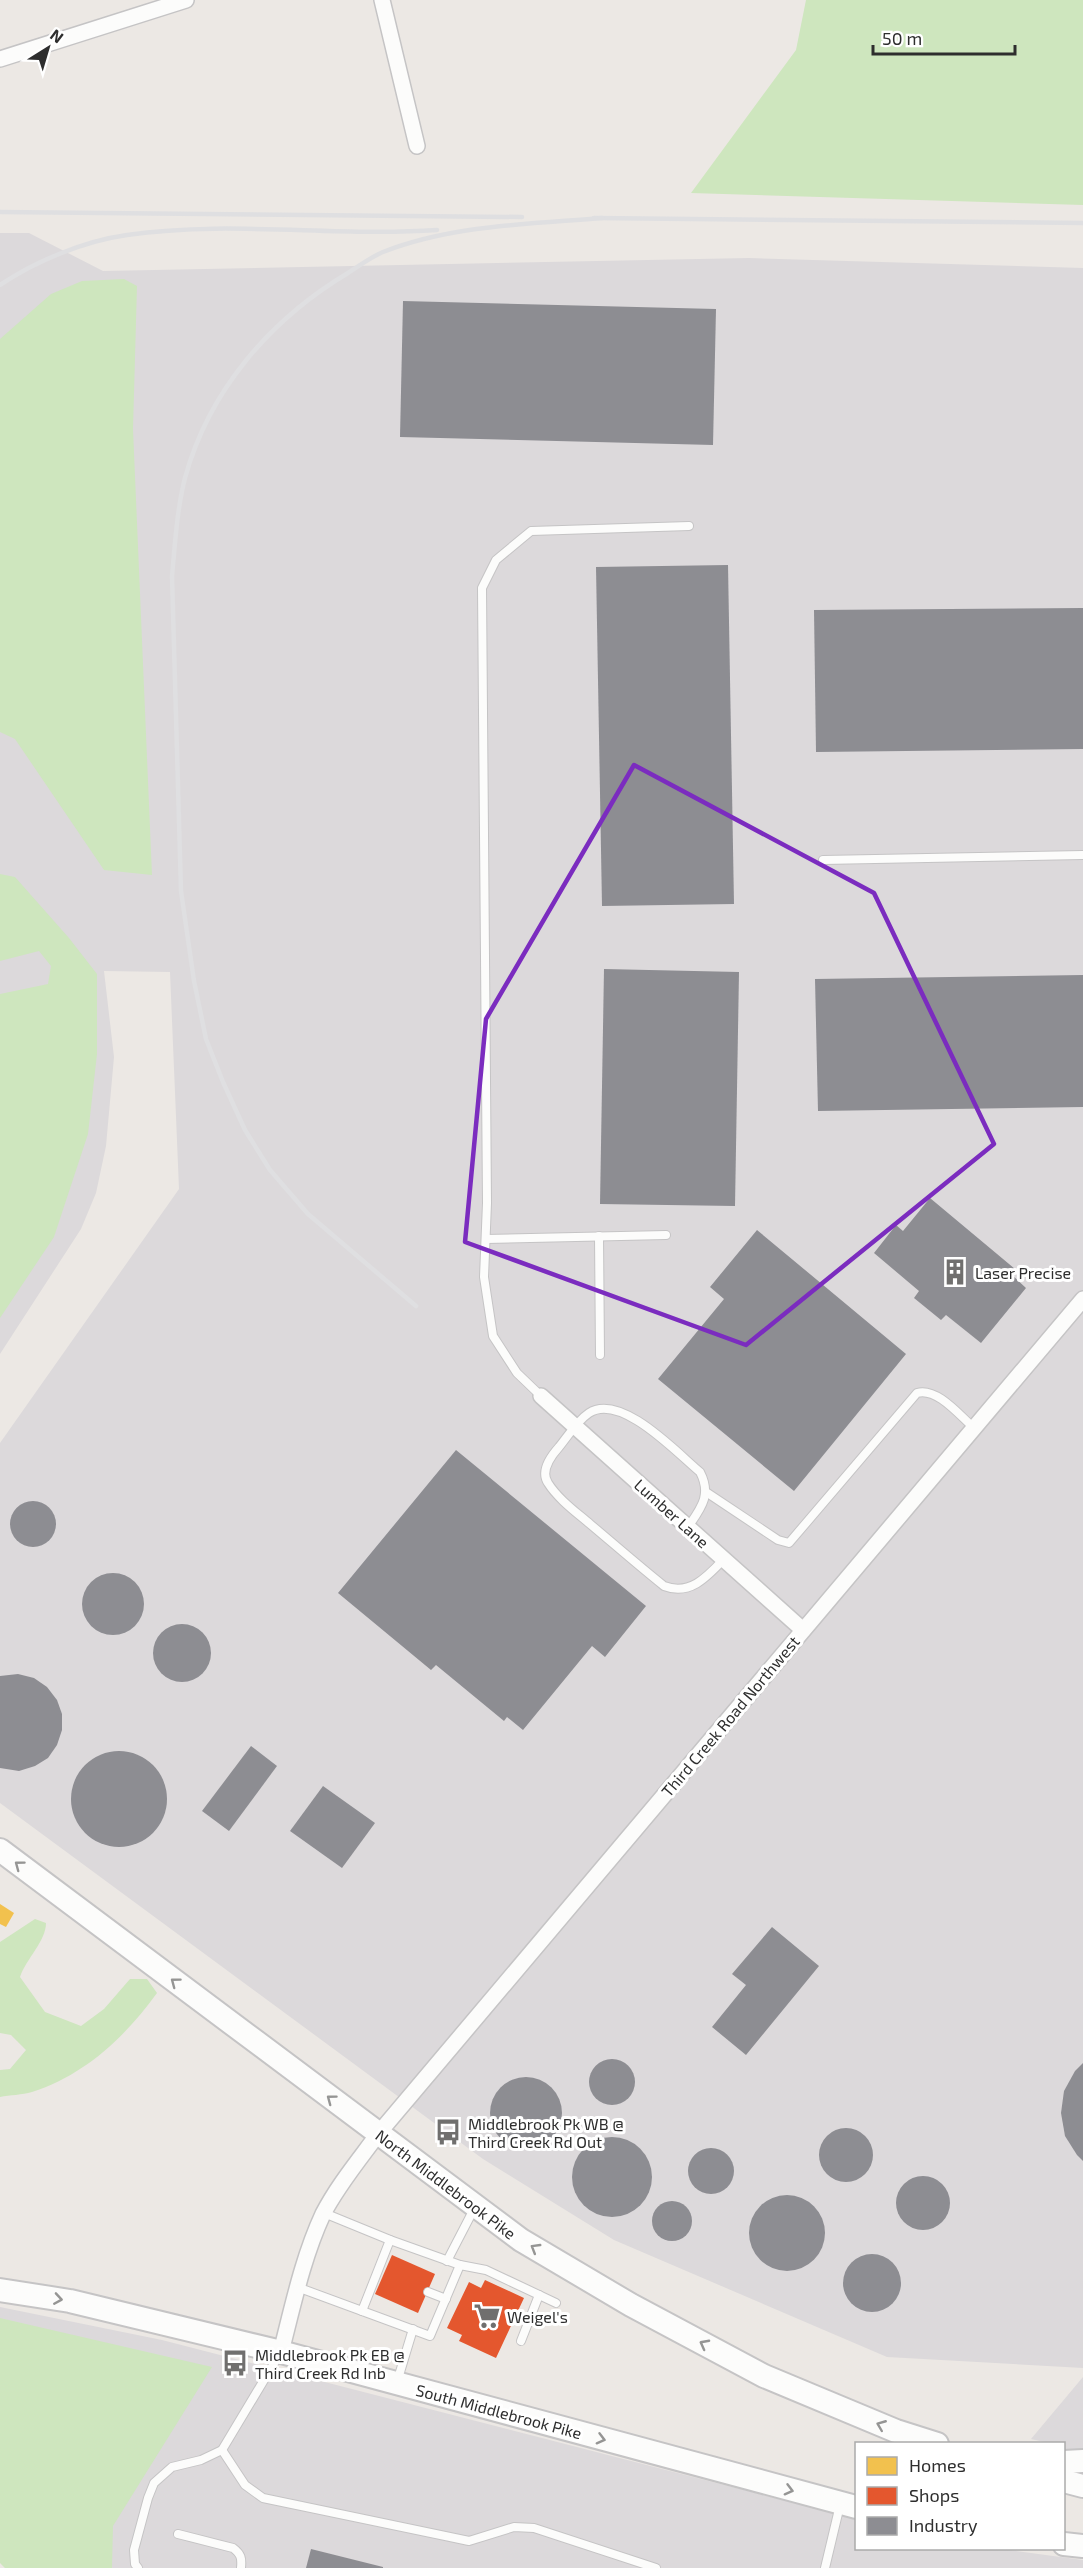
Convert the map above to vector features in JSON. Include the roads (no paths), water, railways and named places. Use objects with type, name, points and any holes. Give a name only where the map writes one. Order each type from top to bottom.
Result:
[{"type":"main road","name":"North Middlebrook Pike","points":[[0,1850],[521,2240],[631,2305],[764,2376],[896,2431],[931,2442]]},
{"type":"main road","name":"South Middlebrook Pike","points":[[0,2290],[70,2301],[281,2352],[848,2505]]},
{"type":"main road","points":[[1065,2462],[1083,2461]]},
{"type":"main road","points":[[1065,2481],[1083,2486]]},
{"type":"main road","points":[[1065,2544],[1083,2546]]},
{"type":"street","points":[[0,59],[186,0]]},
{"type":"street","points":[[382,0],[417,146]]},
{"type":"street","name":"Third Creek Road Northwest","points":[[281,2352],[297,2287],[324,2213],[343,2180],[378,2134],[1083,1299]]},
{"type":"street","name":"Lumber Lane","points":[[541,1396],[803,1630]]},
{"type":"lane","points":[[541,1396],[517,1373],[494,1336],[484,1277],[486,1239],[482,588],[496,560],[531,531],[689,526]]},
{"type":"lane","points":[[823,860],[1083,855]]},
{"type":"lane","points":[[486,1239],[666,1235]]},
{"type":"lane","points":[[599,1236],[600,1355]]},
{"type":"lane","points":[[706,1492],[778,1540],[789,1543],[917,1393],[923,1391],[937,1397],[974,1428]]},
{"type":"lane","points":[[688,1527],[702,1507],[706,1492],[705,1481],[700,1472],[646,1425],[631,1416],[604,1409],[591,1411],[575,1427],[548,1462],[545,1472],[547,1482],[574,1511],[664,1586],[672,1590],[681,1590],[698,1584],[724,1559]]},
{"type":"lane","points":[[447,2261],[475,2206]]},
{"type":"lane","points":[[324,2213],[447,2261],[486,2270],[556,2303]]},
{"type":"lane","points":[[362,2311],[381,2273],[390,2240]]},
{"type":"lane","points":[[297,2287],[430,2336],[460,2265]]},
{"type":"lane","points":[[428,2292],[446,2299]]},
{"type":"lane","points":[[520,2341],[539,2295]]},
{"type":"lane","points":[[397,2383],[413,2329]]},
{"type":"lane","points":[[138,2568],[135,2564],[134,2550],[154,2483],[172,2468],[201,2460],[222,2450],[281,2352]]},
{"type":"lane","points":[[222,2450],[245,2486],[263,2498],[469,2541],[514,2528],[534,2528],[656,2568]]},
{"type":"lane","points":[[825,2568],[848,2505]]},
{"type":"lane","points":[[178,2534],[233,2548],[239,2553],[242,2561],[241,2568]]},
{"type":"railway","points":[[0,212],[522,217]]},
{"type":"railway","points":[[594,218],[1083,223]]},
{"type":"railway","points":[[416,1306],[308,1214],[270,1170],[245,1130],[206,1039],[194,981],[181,891],[172,576],[180,502],[196,446],[210,415],[227,387],[269,335],[320,291],[374,256],[436,236],[491,227],[602,218]]},
{"type":"railway","points":[[0,285],[61,253],[94,242],[127,235],[204,229],[359,232],[437,230]]},
{"type":"place","name":"Laser Precise","points":[[955,1272]]},
{"type":"place","name":"Middlebrook Pk WB @ Third Creek Rd Out","points":[[448,2132]]},
{"type":"place","name":"Weigel's","points":[[487,2316]]},
{"type":"place","name":"Middlebrook Pk EB @ Third Creek Rd Inb","points":[[235,2363]]}]
